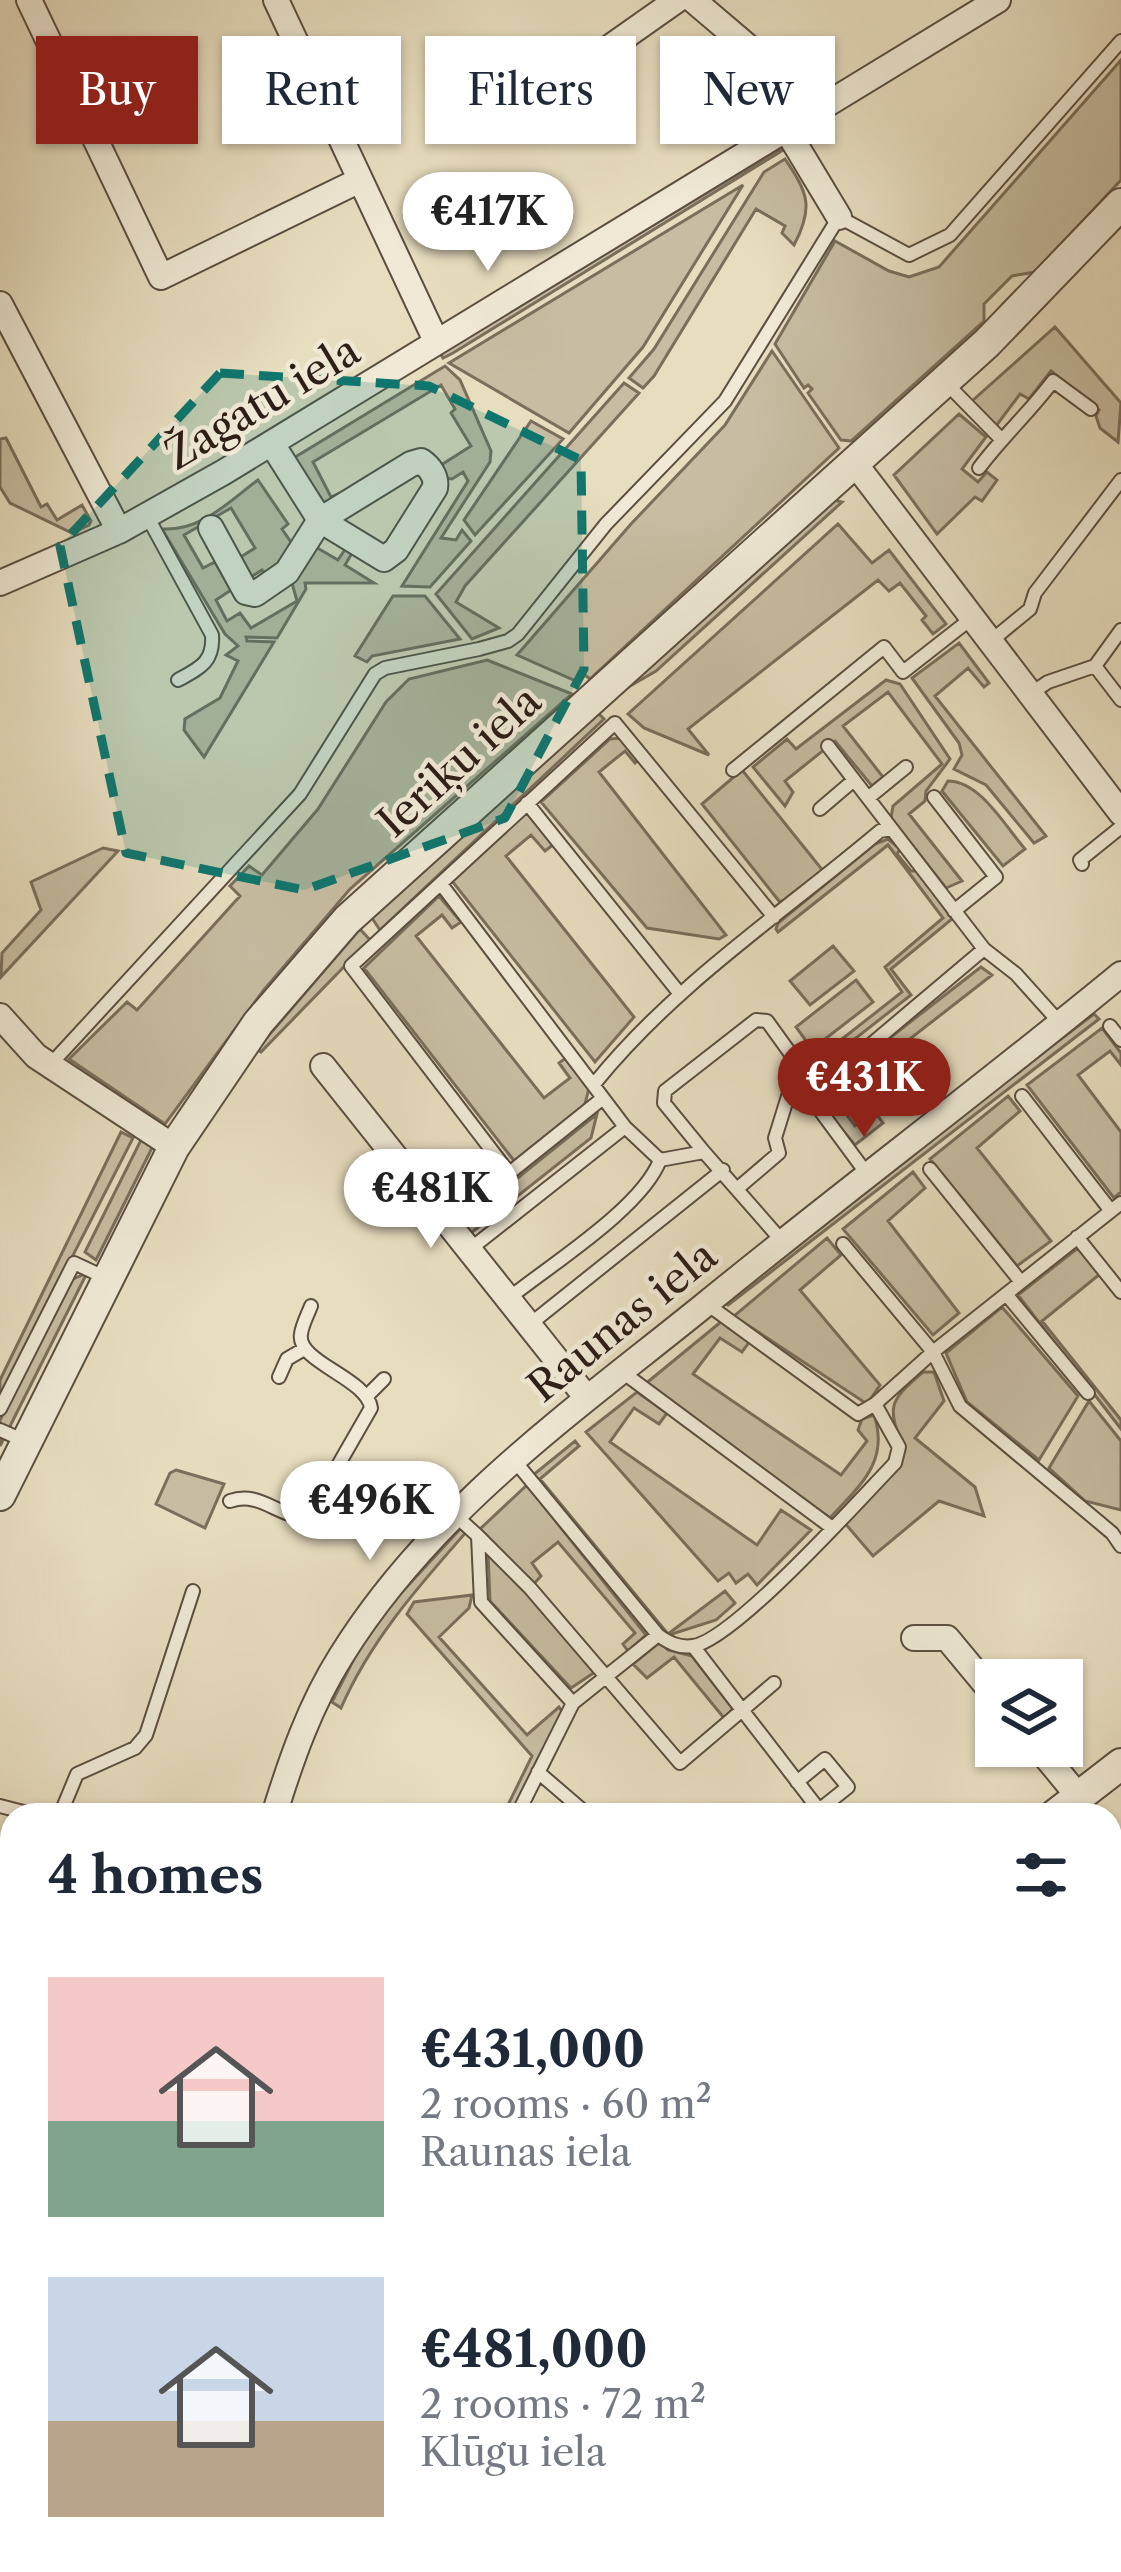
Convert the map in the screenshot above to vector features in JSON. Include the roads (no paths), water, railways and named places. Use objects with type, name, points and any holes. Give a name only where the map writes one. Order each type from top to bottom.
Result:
[{"type":"street","points":[[29,0],[161,277],[358,181]]},
{"type":"street","points":[[276,0],[436,341]]},
{"type":"street","points":[[626,36],[677,0]]},
{"type":"street","points":[[693,0],[735,36]]},
{"type":"street","name":"Žagatu iela","points":[[835,100],[998,0]]},
{"type":"street","name":"Žagatu iela","points":[[0,583],[148,516],[761,144]]},
{"type":"street","points":[[795,144],[838,218]]},
{"type":"street","name":"Ieriķu iela","points":[[0,1495],[13,1436],[108,1279],[173,1147],[258,1023],[347,920],[987,343],[1121,205]]},
{"type":"street","points":[[0,304],[119,531]]},
{"type":"street","points":[[211,528],[246,592],[255,594],[287,572],[320,520],[411,464],[422,461],[435,478],[435,488],[396,550],[384,560],[320,520],[272,444]]},
{"type":"street","points":[[853,461],[1121,813]]},
{"type":"street","name":"Raunas iela","points":[[278,1803],[293,1755],[341,1655],[387,1589],[454,1514],[587,1398],[1121,974]]},
{"type":"street","points":[[0,1016],[49,1066],[173,1147]]},
{"type":"street","points":[[323,1066],[587,1398]]},
{"type":"street","points":[[914,1638],[947,1638],[975,1672]]},
{"type":"street","points":[[1071,1803],[1121,1764]]},
{"type":"street","points":[[1048,1767],[1066,1803]]},
{"type":"lane","points":[[49,1066],[300,794],[375,674],[508,641],[527,624],[606,524],[724,401],[838,218],[909,255],[930,248],[950,235],[1121,41]]},
{"type":"lane","points":[[944,380],[1001,439]]},
{"type":"lane","points":[[979,468],[1053,381],[1091,410]]},
{"type":"lane","points":[[990,642],[1030,609],[1035,593],[1121,480]]},
{"type":"lane","points":[[148,516],[212,635],[213,652],[206,665],[178,680]]},
{"type":"lane","points":[[733,770],[884,647],[904,672],[972,618]]},
{"type":"lane","points":[[1030,694],[1048,682],[1095,666],[1121,630]]},
{"type":"lane","points":[[1095,666],[1121,700]]},
{"type":"lane","points":[[509,1172],[351,966],[615,724],[775,917]]},
{"type":"lane","points":[[828,746],[983,949],[1016,974],[1060,1023]]},
{"type":"lane","points":[[868,798],[906,767]]},
{"type":"lane","points":[[820,809],[854,781]]},
{"type":"lane","points":[[934,797],[996,877],[954,911]]},
{"type":"lane","points":[[527,803],[680,994]]},
{"type":"lane","points":[[1082,863],[1121,827]]},
{"type":"lane","points":[[595,1083],[632,1037],[680,994],[880,830],[891,830]]},
{"type":"lane","points":[[441,884],[625,1127],[659,1160]]},
{"type":"lane","points":[[868,1175],[819,1109],[817,1090],[983,949]]},
{"type":"lane","points":[[738,1188],[778,1153],[775,1138],[798,1064],[767,1022],[756,1019],[664,1091],[664,1103],[783,1242]]},
{"type":"lane","points":[[1111,1026],[1121,1040]]},
{"type":"lane","points":[[706,1304],[858,1414],[875,1404],[1116,1207],[1022,1096]]},
{"type":"lane","points":[[447,1223],[603,1098]]},
{"type":"lane","points":[[469,1250],[625,1127]]},
{"type":"lane","points":[[659,1160],[704,1152]]},
{"type":"lane","points":[[508,1298],[624,1208],[653,1179],[659,1160]]},
{"type":"lane","points":[[930,1169],[1021,1282]]},
{"type":"lane","points":[[530,1325],[724,1170]]},
{"type":"lane","points":[[624,1208],[645,1232]]},
{"type":"lane","points":[[1077,1237],[1121,1292]]},
{"type":"lane","points":[[843,1244],[933,1352],[960,1406],[1112,1532],[1121,1546]]},
{"type":"lane","points":[[0,1409],[74,1263],[108,1279]]},
{"type":"lane","points":[[1006,1294],[1088,1394]]},
{"type":"lane","points":[[230,1501],[255,1497],[297,1518],[309,1516],[371,1408],[368,1395],[304,1349],[300,1336],[311,1306]]},
{"type":"lane","points":[[279,1377],[287,1358],[304,1349]]},
{"type":"lane","points":[[622,1371],[831,1526]]},
{"type":"lane","points":[[368,1395],[384,1378]]},
{"type":"lane","points":[[513,1460],[658,1635],[671,1644],[693,1646],[738,1619],[895,1463],[899,1447],[875,1404]]},
{"type":"lane","points":[[454,1514],[530,1588],[680,1762],[774,1683]]},
{"type":"lane","points":[[478,1536],[481,1602],[573,1703]]},
{"type":"lane","points":[[65,1803],[77,1774],[135,1748],[146,1735],[193,1591]]},
{"type":"lane","points":[[523,1803],[573,1703],[658,1635]]},
{"type":"lane","points":[[693,1646],[814,1803]]},
{"type":"lane","points":[[797,1781],[825,1759],[848,1787],[831,1803]]},
{"type":"lane","points":[[538,1772],[573,1803]]}]
